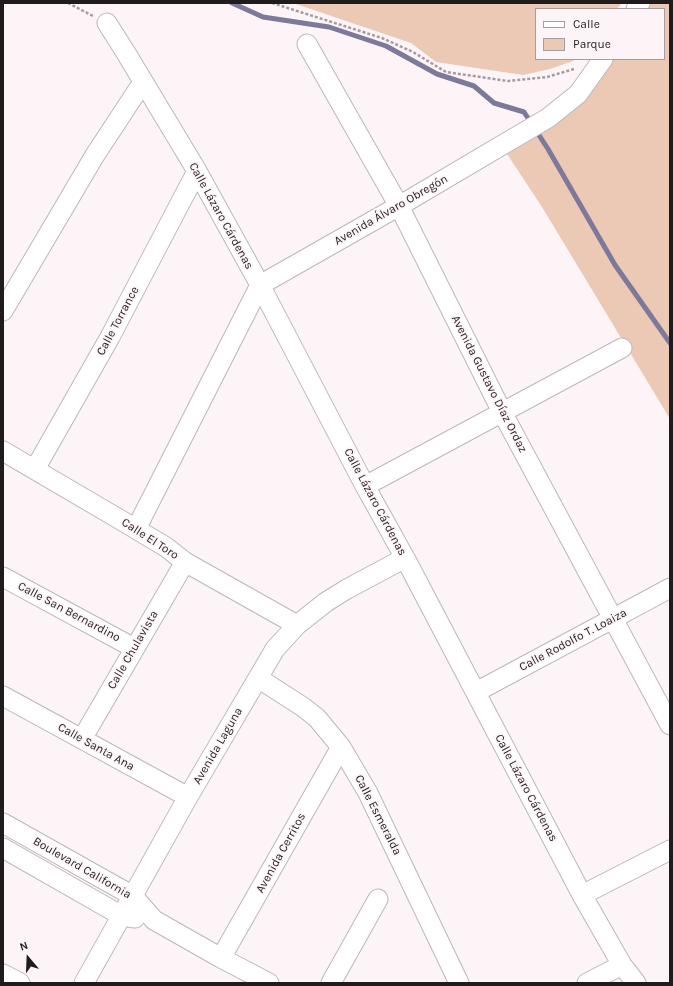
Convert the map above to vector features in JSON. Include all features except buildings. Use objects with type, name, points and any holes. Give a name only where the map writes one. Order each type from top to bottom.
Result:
[{"type":"street","name":"Calle Lázaro Cárdenas","points":[[107,23],[197,171],[260,285],[582,895],[622,965],[636,983]]},
{"type":"street","name":"Avenida Gustavo Díaz Ordaz","points":[[307,44],[399,206],[502,412],[670,725]]},
{"type":"street","name":"Avenida Álvaro Obregón","points":[[260,285],[399,206],[548,118],[578,94],[602,60]]},
{"type":"street","points":[[3,311],[95,155],[143,82]]},
{"type":"street","name":"Calle Torrance","points":[[35,469],[110,337],[197,171]]},
{"type":"street","points":[[136,529],[260,285]]},
{"type":"street","points":[[365,486],[622,348]]},
{"type":"street","name":"Calle El Toro","points":[[3,451],[166,547],[185,562],[297,625]]},
{"type":"street","name":"Avenida Laguna","points":[[84,983],[188,797],[275,649],[297,625],[326,602],[347,588],[405,558]]},
{"type":"street","name":"Calle Chulavista","points":[[82,740],[185,562]]},
{"type":"street","name":"Calle San Bernardino","points":[[3,577],[134,648]]},
{"type":"street","name":"Calle Rodolfo T. Loaiza","points":[[476,692],[670,588]]},
{"type":"street","name":"Calle Esmeralda","points":[[258,678],[303,707],[317,718],[340,747],[368,792],[459,983]]},
{"type":"street","name":"Calle Santa Ana","points":[[3,696],[188,797]]},
{"type":"street","name":"Avenida Cerritos","points":[[221,958],[340,747]]},
{"type":"street","name":"Boulevard California","points":[[3,823],[133,896],[154,920],[269,983]]},
{"type":"street","name":"Boulevard California","points":[[3,848],[122,916],[154,920]]},
{"type":"street","points":[[582,895],[670,850]]},
{"type":"street","points":[[331,983],[378,899]]},
{"type":"street","points":[[587,983],[622,965]]},
{"type":"street","points":[[3,974],[20,983]]},
{"type":"path","points":[[68,3],[107,23]]},
{"type":"path","points":[[272,3],[382,38],[413,52],[446,72],[508,81],[547,77],[602,60]]},
{"type":"green space","points":[[293,3],[622,3],[618,8],[535,8],[535,60],[574,60],[550,69],[523,75],[436,62],[411,43]]},
{"type":"green space","points":[[648,3],[670,3],[670,419],[542,207],[507,154],[541,134],[568,113],[610,60],[665,60],[665,8],[644,8]]},
{"type":"waterway","points":[[232,3],[263,17],[329,27],[386,46],[437,74],[474,86],[494,103],[524,112],[548,149],[615,265],[670,343]]}]
